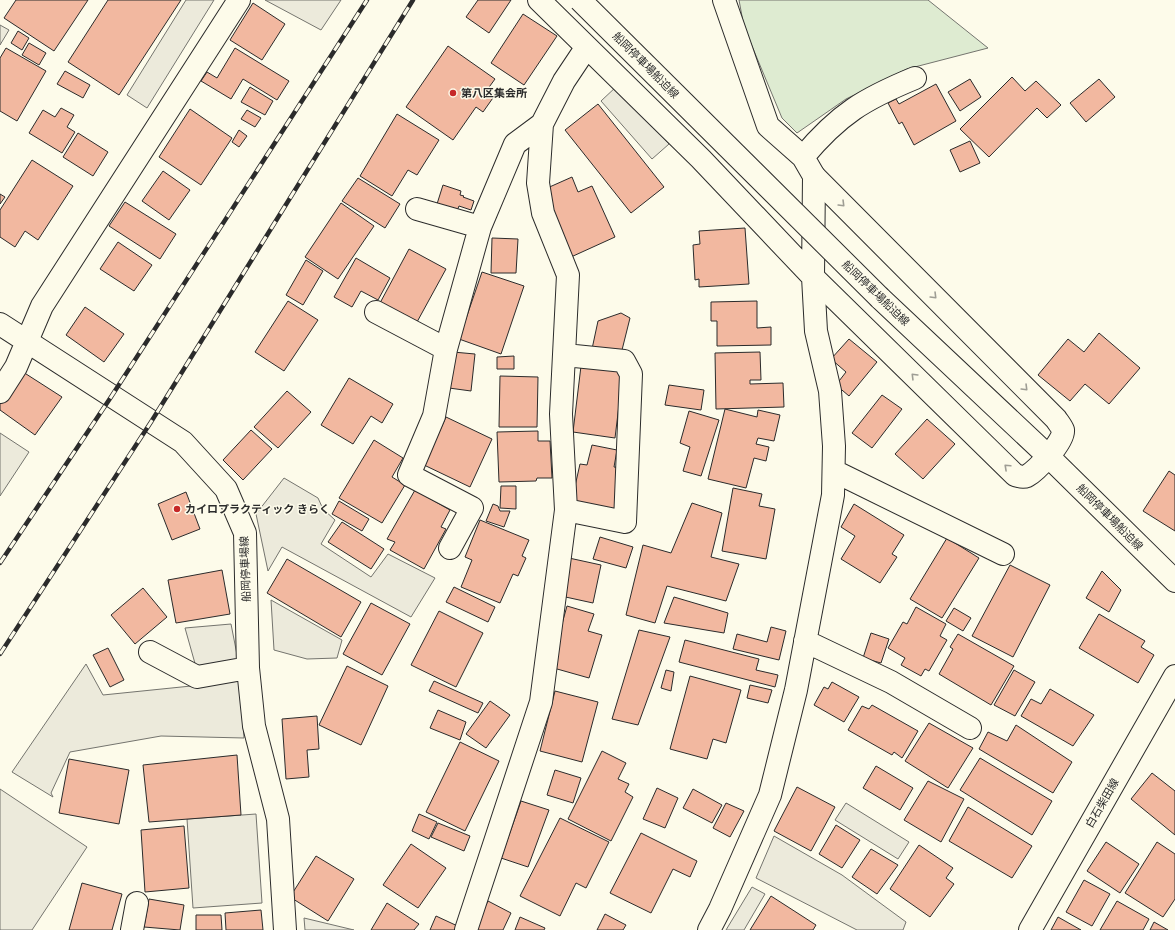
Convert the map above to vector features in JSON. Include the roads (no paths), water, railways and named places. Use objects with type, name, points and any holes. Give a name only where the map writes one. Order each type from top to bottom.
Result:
[{"type":"street","points":[[0,392],[16,367],[42,306],[239,0]]},
{"type":"street","points":[[539,0],[586,48],[701,159],[813,277],[1015,475],[1022,477],[1027,476],[1048,456],[1061,438],[1063,430],[1056,419],[814,176],[803,157],[768,126],[724,0]]},
{"type":"street","name":"船岡停車場船迫線","points":[[580,0],[880,298],[1048,456],[1175,581]]},
{"type":"street","points":[[466,930],[541,702],[566,510],[561,414],[568,275],[543,213],[538,183],[542,124],[564,81],[586,48]]},
{"type":"street","points":[[803,157],[824,132],[850,109],[885,90],[915,78]]},
{"type":"street","points":[[450,548],[472,508],[409,475],[434,416],[446,349],[468,275],[480,227],[515,144],[542,124]]},
{"type":"street","points":[[709,930],[720,909],[770,795],[796,690],[833,495],[834,446],[830,391],[816,331],[813,277],[814,176]]},
{"type":"street","points":[[417,209],[480,227]]},
{"type":"street","points":[[376,312],[446,349]]},
{"type":"street","name":"船岡停車場線","points":[[0,324],[183,442],[226,489],[245,532],[248,668],[254,726],[278,818],[285,930]]},
{"type":"street","points":[[565,355],[624,361],[631,374],[625,522],[566,510]]},
{"type":"street","points":[[834,471],[1003,554]]},
{"type":"street","points":[[805,641],[891,682],[970,728]]},
{"type":"street","points":[[150,652],[197,677],[248,668]]},
{"type":"street","name":"白石柴田線","points":[[1030,930],[1175,676]]},
{"type":"street","points":[[132,930],[137,904]]},
{"type":"railway","points":[[0,563],[111,397],[367,0]]},
{"type":"railway","points":[[0,654],[151,422],[413,0]]},
{"type":"place","name":"第八区集会所","points":[[453,93]]},
{"type":"place","name":"カイロプラクティック きらく","points":[[177,509]]}]
